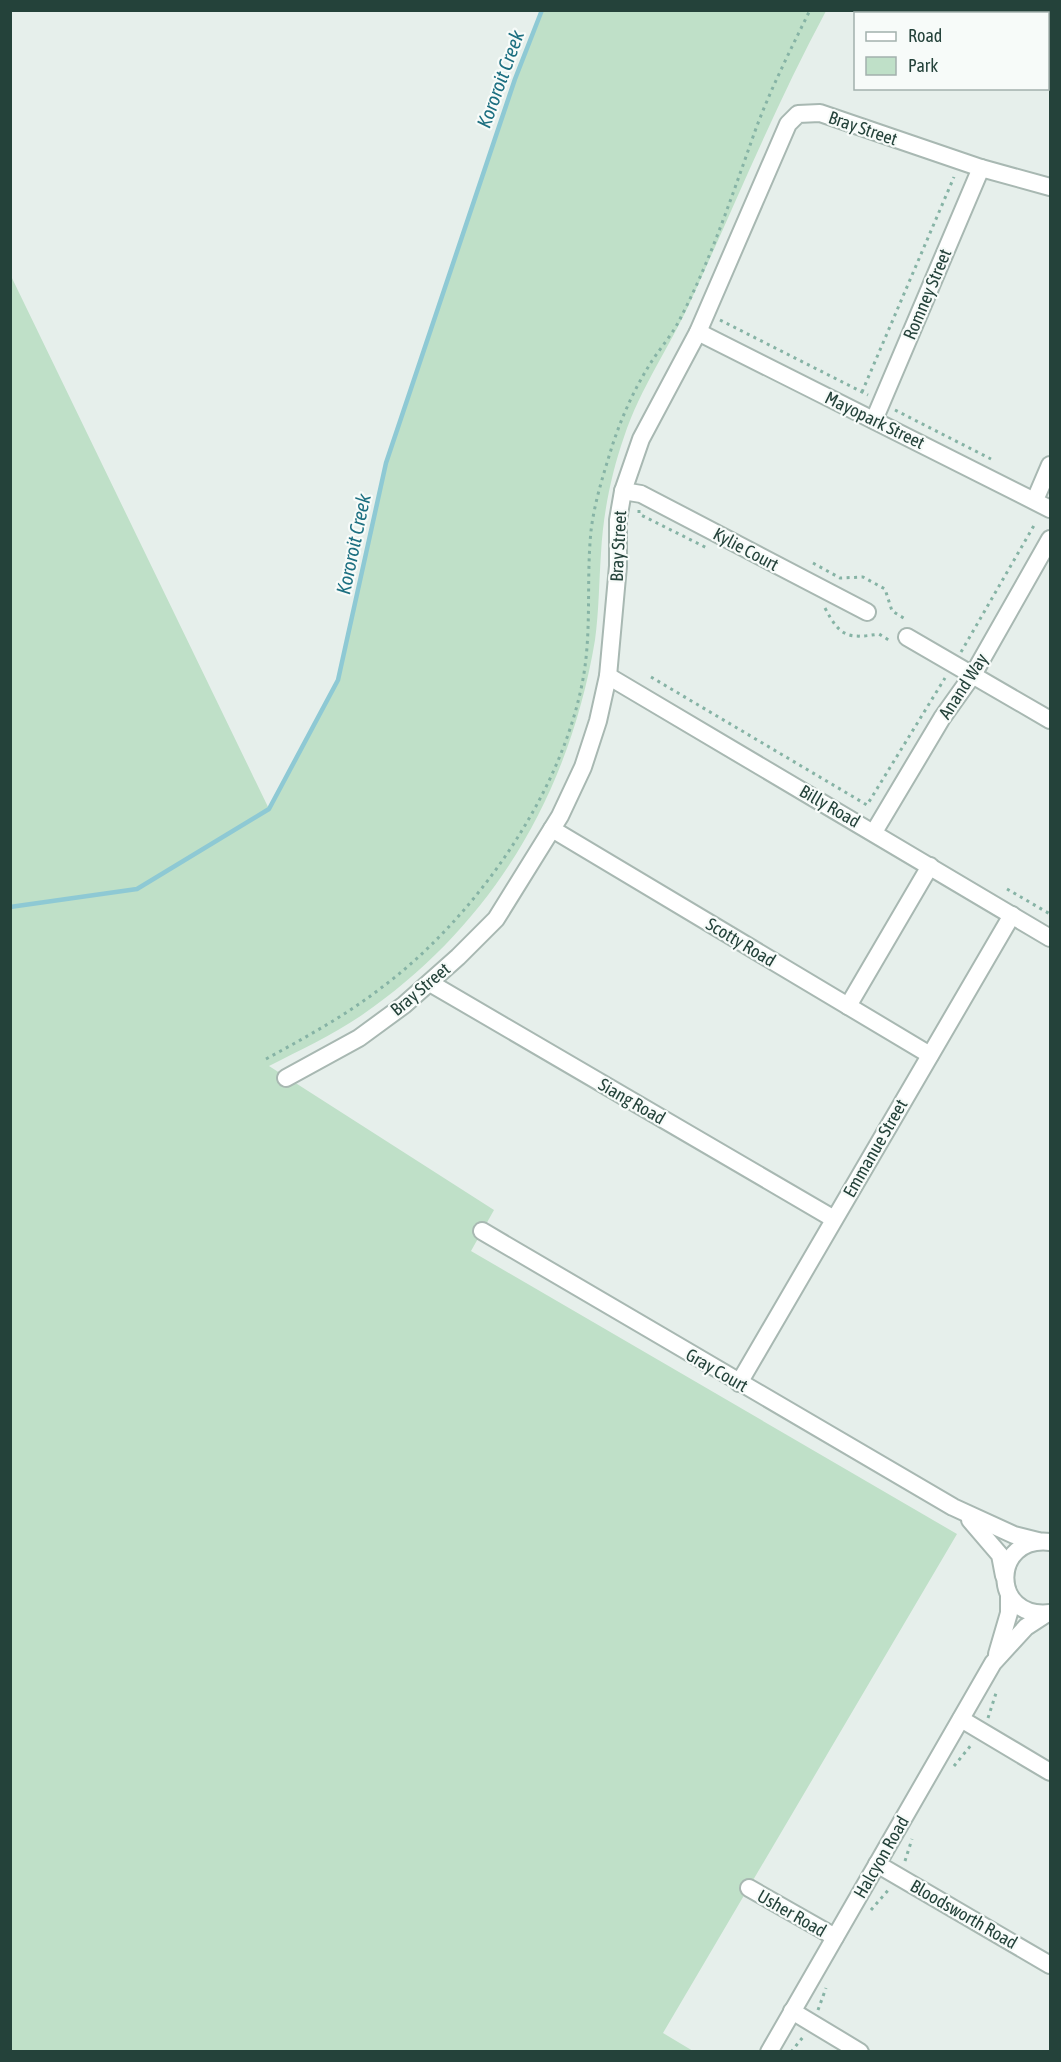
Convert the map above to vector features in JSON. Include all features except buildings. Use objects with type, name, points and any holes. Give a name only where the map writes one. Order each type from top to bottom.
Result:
[{"type":"street","name":"Bray Street","points":[[286,1078],[359,1038],[430,983],[496,919],[552,829],[583,767],[598,721],[608,676],[618,566],[618,520],[623,491],[659,402],[698,332],[788,124],[798,114],[820,113],[981,168],[1050,186]]},
{"type":"street","name":"Romney Street","points":[[874,420],[981,168]]},
{"type":"street","name":"Mayopark Street","points":[[698,332],[1050,509]]},
{"type":"street","points":[[1035,500],[1050,465]]},
{"type":"street","name":"Kylie Court","points":[[623,491],[641,494],[867,612]]},
{"type":"street","name":"Anand Way","points":[[874,832],[942,718],[974,674],[1050,539]]},
{"type":"street","points":[[907,637],[1050,720]]},
{"type":"street","name":"Billy Road","points":[[608,676],[1050,938]]},
{"type":"street","name":"Scotty Road","points":[[552,829],[930,1054]]},
{"type":"street","points":[[848,1006],[930,866]]},
{"type":"street","name":"Emmanue Street","points":[[739,1383],[1012,915]]},
{"type":"street","name":"Siang Road","points":[[430,983],[834,1219]]},
{"type":"street","name":"Gray Court","points":[[482,1231],[953,1507]]},
{"type":"street","points":[[953,1507],[1014,1535],[1046,1540]]},
{"type":"street","points":[[953,1507],[975,1524],[1000,1555],[1009,1613],[993,1663]]},
{"type":"street","points":[[1046,1540],[1027,1544],[1010,1560],[1007,1589],[1017,1605],[1027,1612],[1048,1613]]},
{"type":"street","points":[[993,1663],[1026,1627],[1048,1613]]},
{"type":"street","name":"Halcyon Road","points":[[769,2052],[993,1663]]},
{"type":"street","points":[[961,1719],[1050,1772]]},
{"type":"street","name":"Bloodsworth Road","points":[[877,1864],[1050,1965]]},
{"type":"street","name":"Usher Road","points":[[749,1888],[835,1937]]},
{"type":"street","points":[[792,2011],[860,2052]]},
{"type":"path","points":[[266,1059],[336,1021],[384,987],[429,948],[476,894],[512,845],[549,782],[570,728],[583,680],[589,633],[591,530],[602,479],[617,430],[648,367],[680,319],[735,194],[767,103],[810,10]]},
{"type":"path","points":[[862,392],[954,177]]},
{"type":"path","points":[[720,320],[992,459]]},
{"type":"path","points":[[651,677],[867,805],[954,664],[1036,522]]},
{"type":"path","points":[[1007,889],[1050,914]]},
{"type":"path","points":[[953,1767],[967,1753],[991,1713],[998,1687]]},
{"type":"path","points":[[863,1918],[898,1876],[907,1857],[914,1830]]},
{"type":"path","points":[[791,2052],[820,2006],[828,1979]]},
{"type":"green space","points":[[542,11],[826,11],[773,117],[684,315],[638,401],[624,437],[615,465],[606,509],[595,640],[583,697],[566,751],[544,803],[518,852],[486,898],[450,940],[408,979],[362,1015],[328,1036],[269,1066],[494,1210],[471,1251],[957,1534],[663,2033],[693,2051],[11,2051],[10,274],[269,809],[338,680],[386,463],[515,79]]},
{"type":"waterway","name":"Kororoit Creek","points":[[10,907],[137,889],[269,809],[338,680],[386,463],[515,79],[542,10]]}]
